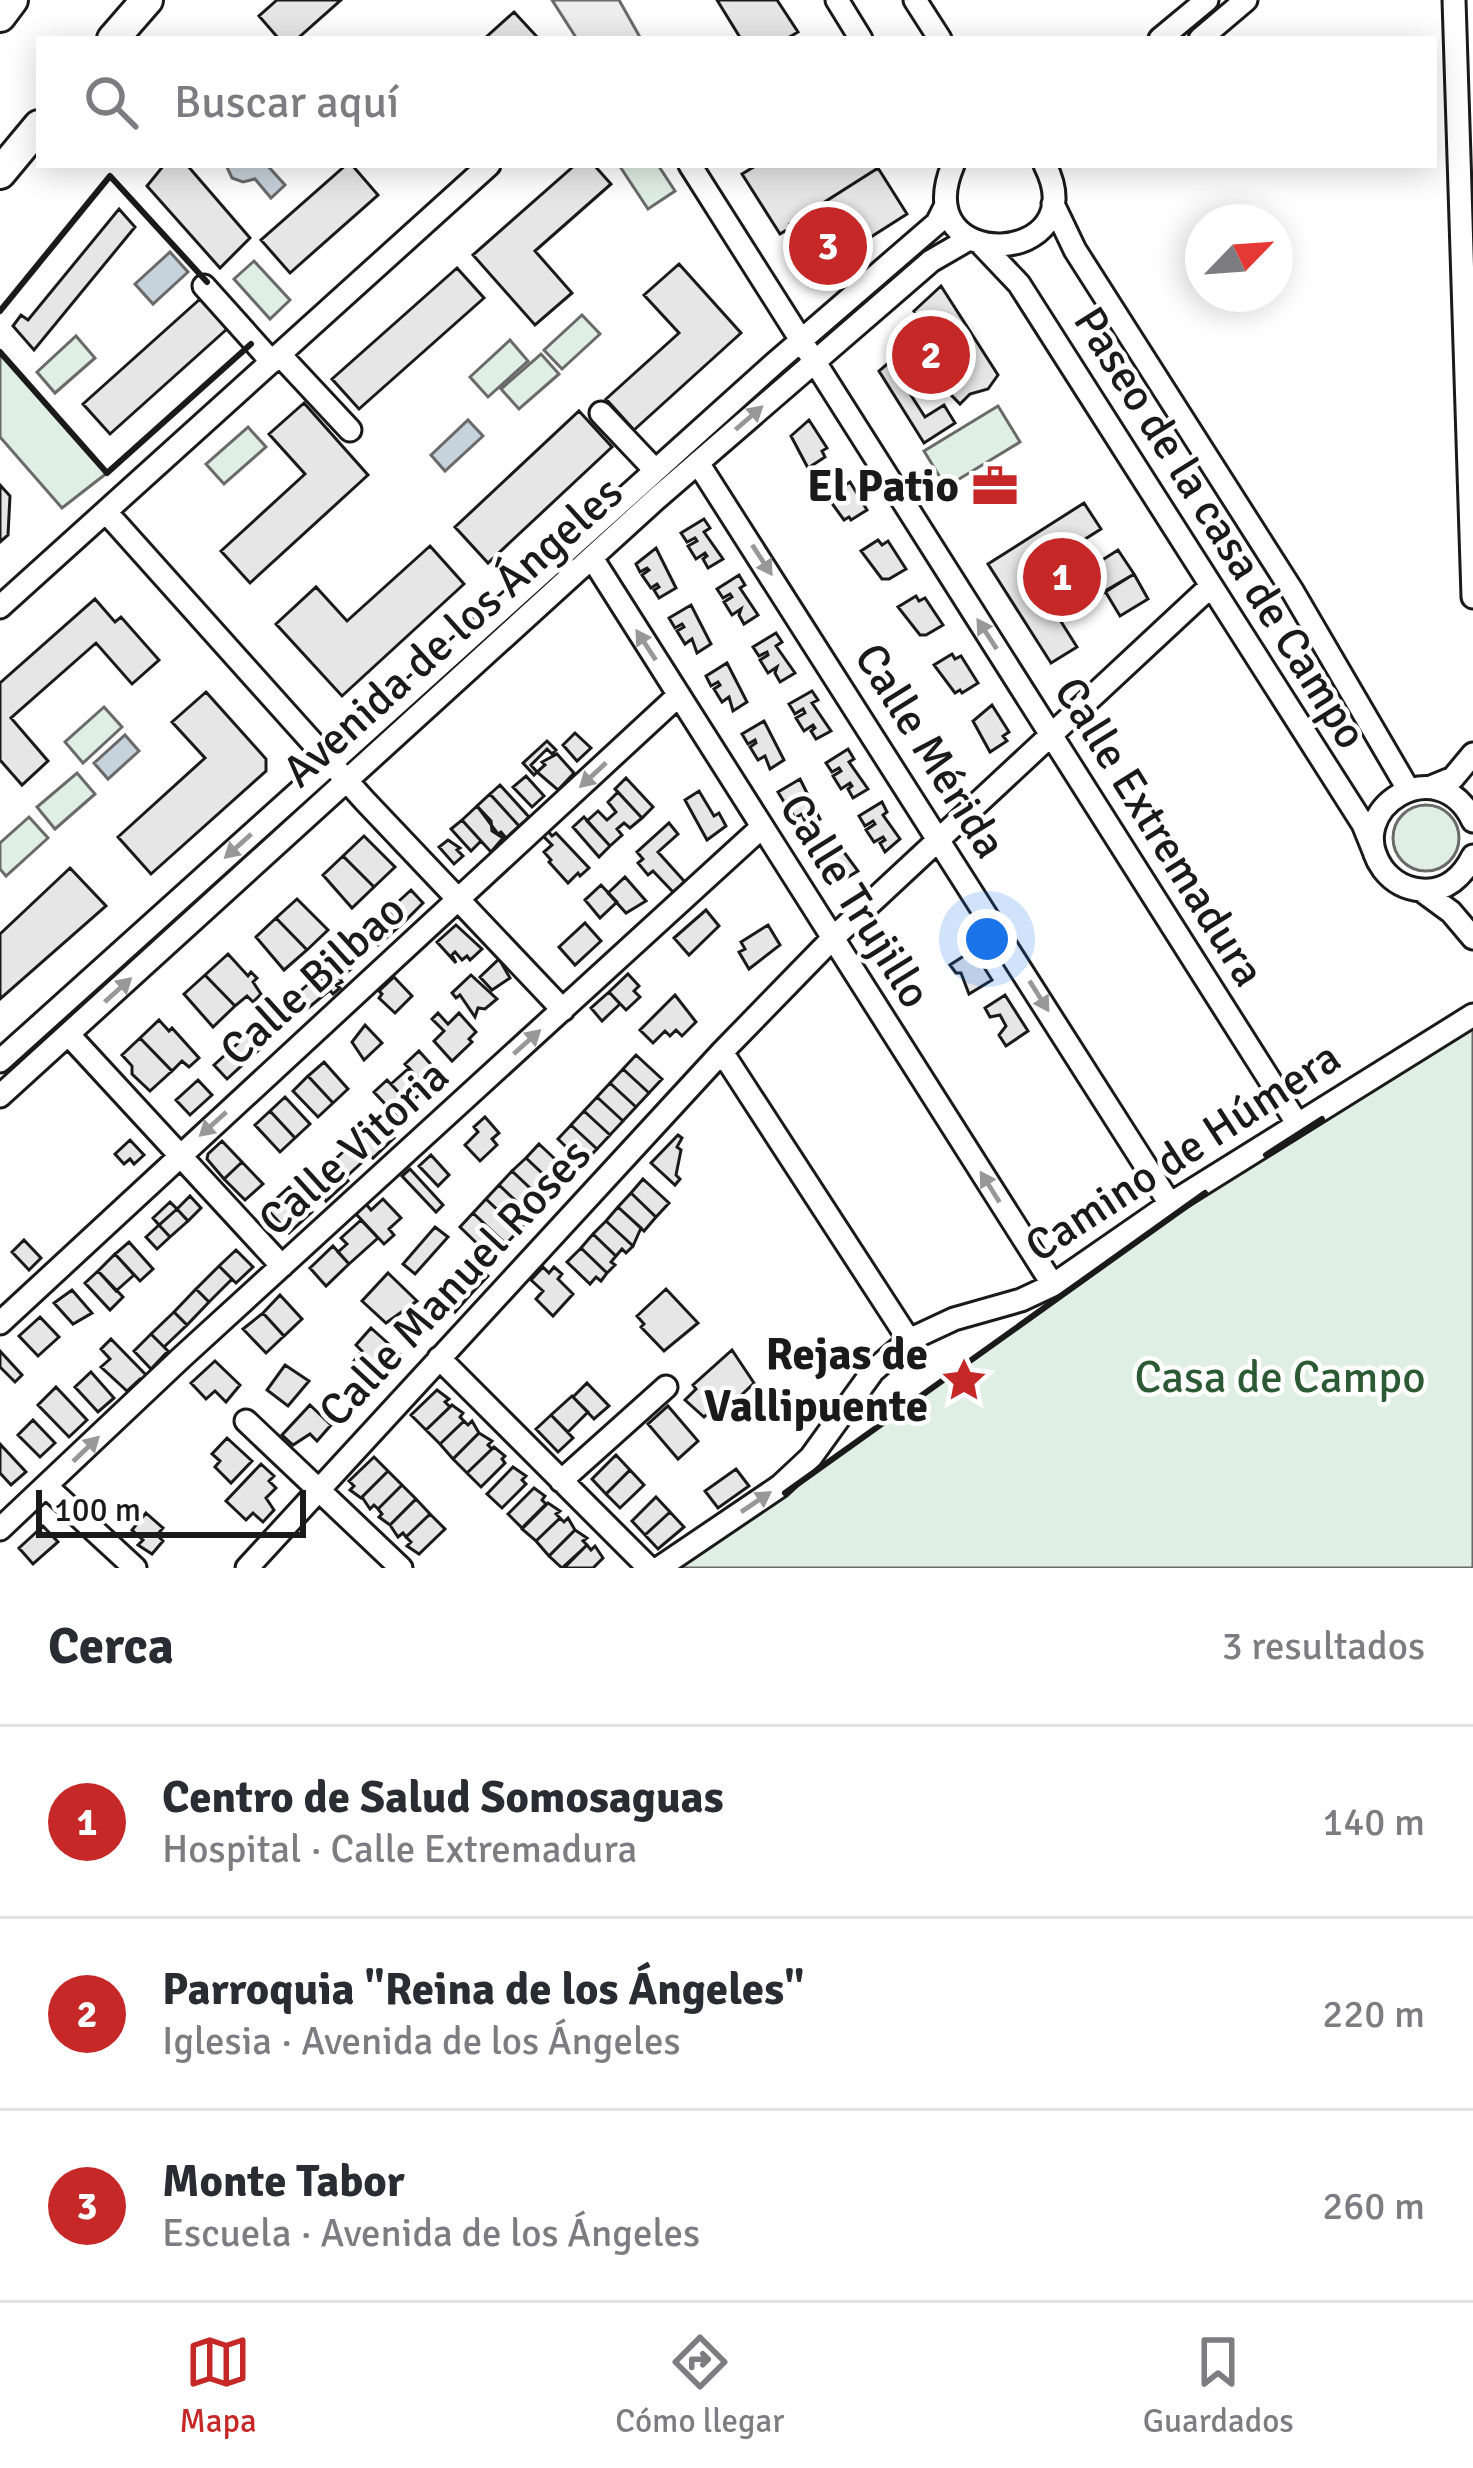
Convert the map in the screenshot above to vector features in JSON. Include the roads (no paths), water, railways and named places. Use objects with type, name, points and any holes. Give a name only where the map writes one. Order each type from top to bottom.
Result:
[{"type":"highway","points":[[0,16],[12,0]]},
{"type":"highway","points":[[116,36],[147,0]]},
{"type":"highway","points":[[0,173],[36,131]]},
{"type":"street","points":[[837,0],[859,36]]},
{"type":"street","points":[[915,0],[938,36]]},
{"type":"street","points":[[1164,36],[1207,0]]},
{"type":"street","points":[[1204,36],[1246,0]]},
{"type":"street","points":[[1454,0],[1469,347],[1473,597]]},
{"type":"street","points":[[0,607],[486,168]]},
{"type":"street","name":"Calle Extremadura","points":[[692,168],[1297,1123]]},
{"type":"street","points":[[946,170],[946,205]]},
{"type":"street","name":"Avenida de los Ángeles","points":[[0,1096],[698,463],[932,261],[976,242],[1000,248],[1018,244],[1046,221],[1053,180]]},
{"type":"street","name":"Paseo de la casa de Campo","points":[[1053,180],[1075,250],[1420,788]]},
{"type":"street","name":"Avenida de los Ángeles","points":[[0,1061],[655,470],[937,223],[946,205]]},
{"type":"street","name":"Paseo de la casa de Campo","points":[[946,205],[959,230],[1019,284],[1363,824],[1378,861]]},
{"type":"street","points":[[204,286],[350,430]]},
{"type":"street","points":[[601,413],[655,470]]},
{"type":"street","name":"Calle Mérida","points":[[698,463],[1170,1204]]},
{"type":"street","points":[[106,512],[348,782],[562,1010]]},
{"type":"street","name":"Calle Trujillo","points":[[592,558],[1053,1286]]},
{"type":"street","name":"Calle Manuel Roses","points":[[247,1568],[722,1052],[833,938],[1211,586]]},
{"type":"street","name":"Calle Bilbao","points":[[0,1323],[679,695]]},
{"type":"street","points":[[1473,754],[1453,778],[1393,797],[1374,827],[1378,861],[1395,882],[1421,890],[1451,912],[1473,938]]},
{"type":"street","points":[[1420,788],[1458,800],[1472,811]]},
{"type":"street","name":"Calle Vitoria","points":[[0,1529],[762,827]]},
{"type":"street","points":[[1421,890],[1451,883],[1473,860]]},
{"type":"street","name":"Camino de Húmera","points":[[659,1568],[780,1486],[811,1457],[873,1371],[909,1340],[954,1318],[1053,1286],[1170,1204],[1473,1015]]},
{"type":"street","points":[[68,1034],[282,1265]]},
{"type":"street","points":[[722,1052],[909,1340]]},
{"type":"street","points":[[439,1358],[649,1568]]},
{"type":"street","points":[[561,1481],[666,1387]]},
{"type":"street","points":[[246,1421],[401,1568]]},
{"type":"street","points":[[46,1486],[135,1568]]},
{"type":"place","name":"Monte Tabor","points":[[828,246]]},
{"type":"place","name":"Parroquia \"Reina de los Ángeles\"","points":[[931,355]]},
{"type":"place","name":"El Patio","points":[[995,486]]},
{"type":"place","name":"Centro de Salud Somosaguas","points":[[1062,577]]},
{"type":"place","name":"Rejas de Vallipuente","points":[[964,1380]]},
{"type":"park label","name":"Casa de Campo","points":[[1280,1377]]}]
